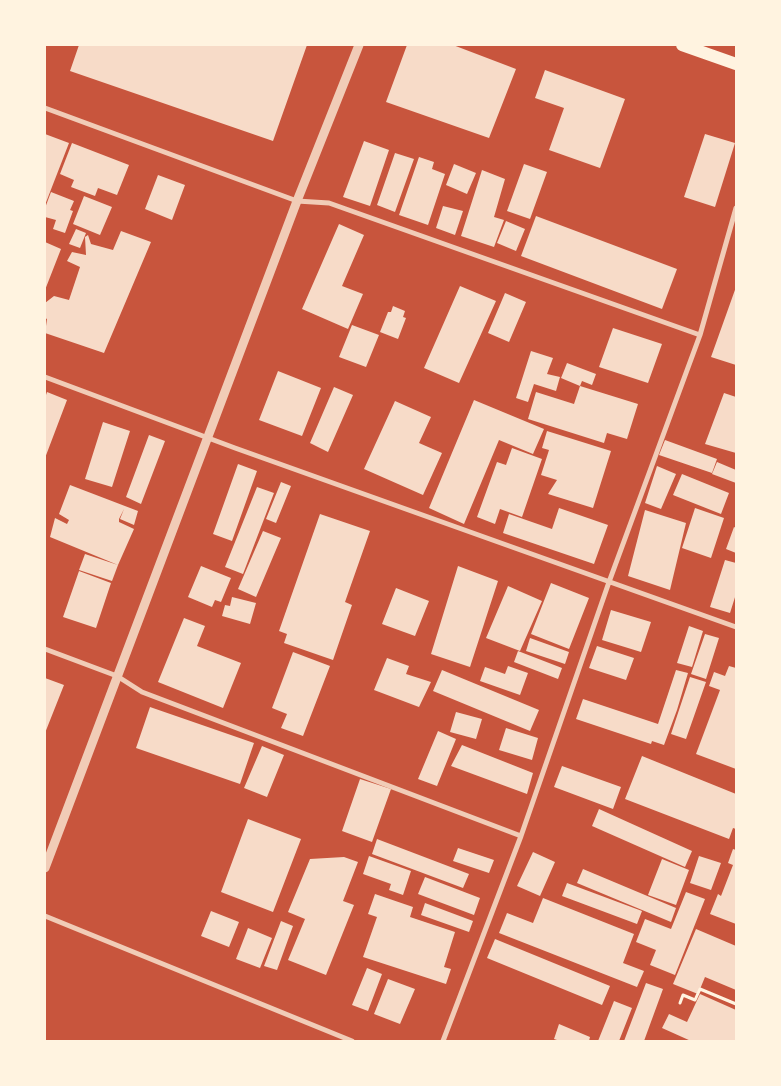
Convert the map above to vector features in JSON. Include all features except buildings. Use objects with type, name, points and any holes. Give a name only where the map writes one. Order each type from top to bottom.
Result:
[{"type":"main road","points":[[682,45],[736,64]]},
{"type":"street","points":[[45,868],[297,200],[359,45]]},
{"type":"street","points":[[45,108],[297,200],[329,203],[700,335]]},
{"type":"street","points":[[443,1041],[520,836],[609,582],[700,335],[736,208]]},
{"type":"street","points":[[45,377],[208,438],[736,627]]},
{"type":"street","points":[[45,649],[117,676],[142,692],[520,836]]},
{"type":"street","points":[[45,916],[352,1041]]},
{"type":"path","points":[[680,1003],[683,995],[695,1000],[700,989],[736,1004]]}]
